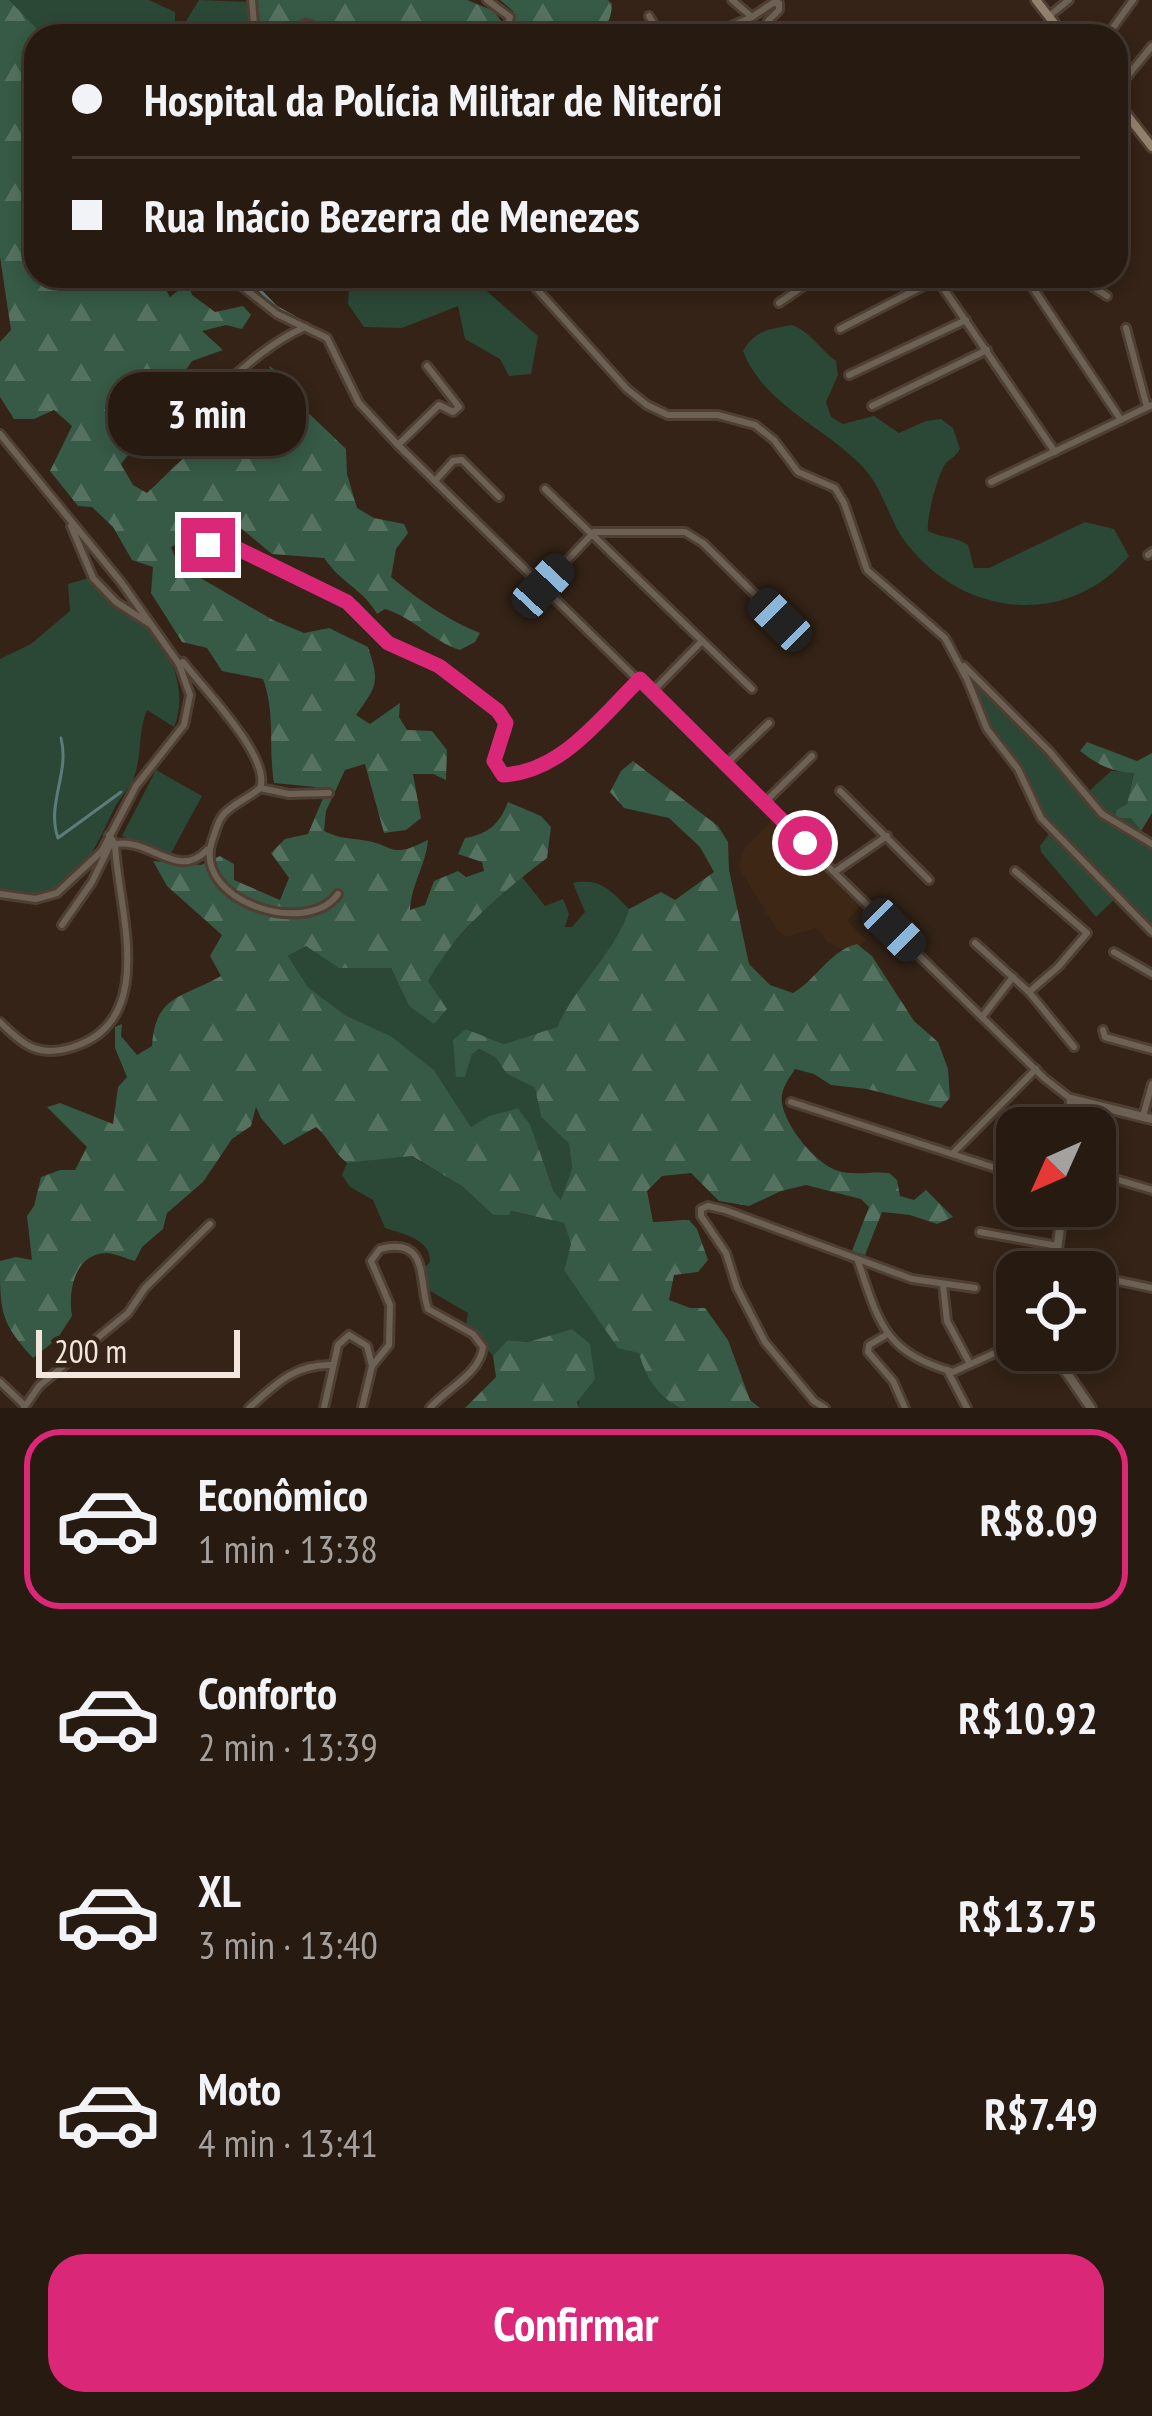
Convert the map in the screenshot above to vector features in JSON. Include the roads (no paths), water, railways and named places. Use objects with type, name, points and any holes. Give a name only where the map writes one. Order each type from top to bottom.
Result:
[{"type":"main road","points":[[1036,0],[1054,24]]},
{"type":"main road","points":[[1128,118],[1152,147]]},
{"type":"street","points":[[487,0],[509,16],[508,24]]},
{"type":"street","points":[[732,0],[752,16]]},
{"type":"street","points":[[1048,16],[1069,0]]},
{"type":"street","points":[[735,24],[779,3],[771,24]]},
{"type":"street","points":[[649,16],[654,24]]},
{"type":"street","points":[[1128,75],[1152,46]]},
{"type":"street","points":[[244,288],[277,314],[326,338],[358,403],[398,445],[1036,1070],[1071,1099],[1147,1117],[1152,1084]]},
{"type":"street","points":[[536,288],[646,406],[668,416],[718,415],[755,425],[774,440],[798,472],[835,488],[867,570],[934,626],[961,664],[989,733],[1018,769],[1042,818],[1152,932]]},
{"type":"street","points":[[779,303],[801,288]]},
{"type":"street","points":[[840,329],[916,288]]},
{"type":"street","points":[[944,288],[1055,452]]},
{"type":"street","points":[[1033,288],[1121,420]]},
{"type":"street","points":[[1095,288],[1107,296]]},
{"type":"street","points":[[850,375],[966,320]]},
{"type":"street","points":[[184,418],[227,386],[264,348],[308,326]]},
{"type":"street","points":[[992,482],[1149,406],[1126,328]]},
{"type":"street","points":[[872,406],[987,350]]},
{"type":"street","points":[[398,445],[439,405],[453,412],[459,407],[428,366]]},
{"type":"street","points":[[0,434],[158,630],[179,664],[190,695],[184,725],[136,786],[92,882],[62,925]]},
{"type":"street","points":[[435,482],[453,461],[462,460],[499,497]]},
{"type":"street","points":[[545,489],[752,689]]},
{"type":"street","points":[[58,506],[73,528],[93,578],[116,602],[158,630]]},
{"type":"street","points":[[543,586],[593,532],[686,532],[780,620]]},
{"type":"street","points":[[189,557],[215,541],[224,542],[355,607],[388,643],[439,666],[498,711],[506,729],[494,761],[503,775],[563,755],[640,679]]},
{"type":"street","points":[[652,691],[700,643]]},
{"type":"street","points":[[179,664],[183,662],[248,745],[263,774],[260,788],[223,814],[210,847],[209,866],[218,884],[254,905],[280,912],[319,910],[338,894]]},
{"type":"street","points":[[961,664],[992,690],[1102,814],[1152,844]]},
{"type":"street","points":[[725,765],[769,723]]},
{"type":"street","points":[[764,803],[812,756]]},
{"type":"street","points":[[260,788],[289,794],[329,793]]},
{"type":"street","points":[[840,790],[929,880]]},
{"type":"street","points":[[835,872],[887,836]]},
{"type":"street","points":[[112,840],[189,863],[210,847]]},
{"type":"street","points":[[0,894],[36,898],[57,893],[112,840]]},
{"type":"street","points":[[0,1022],[26,1047],[45,1053],[80,1046],[98,1035],[113,1017],[129,964],[112,840]]},
{"type":"street","points":[[1015,871],[1088,933],[1029,992]]},
{"type":"street","points":[[975,943],[1029,992],[1074,1047]]},
{"type":"street","points":[[1114,952],[1152,974]]},
{"type":"street","points":[[982,1017],[1013,976]]},
{"type":"street","points":[[1103,1030],[1105,1037],[1152,1050]]},
{"type":"street","points":[[952,1154],[1036,1070]]},
{"type":"street","points":[[1070,1107],[1071,1099]]},
{"type":"street","points":[[791,1102],[996,1168]]},
{"type":"street","points":[[1116,1179],[1152,1190]]},
{"type":"street","points":[[825,1408],[778,1360],[750,1316],[726,1253],[700,1216],[704,1207],[858,1261],[943,1285],[975,1288]]},
{"type":"street","points":[[0,1382],[25,1407],[40,1386],[128,1313],[145,1288],[210,1224]]},
{"type":"street","points":[[1057,1251],[1060,1227]]},
{"type":"street","points":[[980,1232],[1058,1246]]},
{"type":"street","points":[[362,1408],[372,1366],[389,1345],[390,1305],[371,1261],[380,1249],[393,1246],[414,1255],[423,1265],[423,1293],[431,1313],[473,1334],[483,1347],[471,1371],[430,1408]]},
{"type":"street","points":[[858,1261],[886,1335],[904,1350],[958,1371],[996,1352]]},
{"type":"street","points":[[1116,1280],[1152,1288]]},
{"type":"street","points":[[943,1285],[947,1321],[970,1364]]},
{"type":"street","points":[[323,1408],[340,1340],[349,1335],[367,1346],[372,1366]]},
{"type":"street","points":[[886,1335],[869,1345],[868,1352],[893,1381],[905,1408]]},
{"type":"street","points":[[249,1408],[292,1372],[332,1365]]},
{"type":"street","points":[[947,1370],[967,1408]]},
{"type":"street","points":[[1063,1371],[1090,1408]]},
{"type":"waterway","points":[[258,288],[294,317]]},
{"type":"waterway","points":[[61,738],[63,764],[55,813],[58,838],[121,792]]}]
